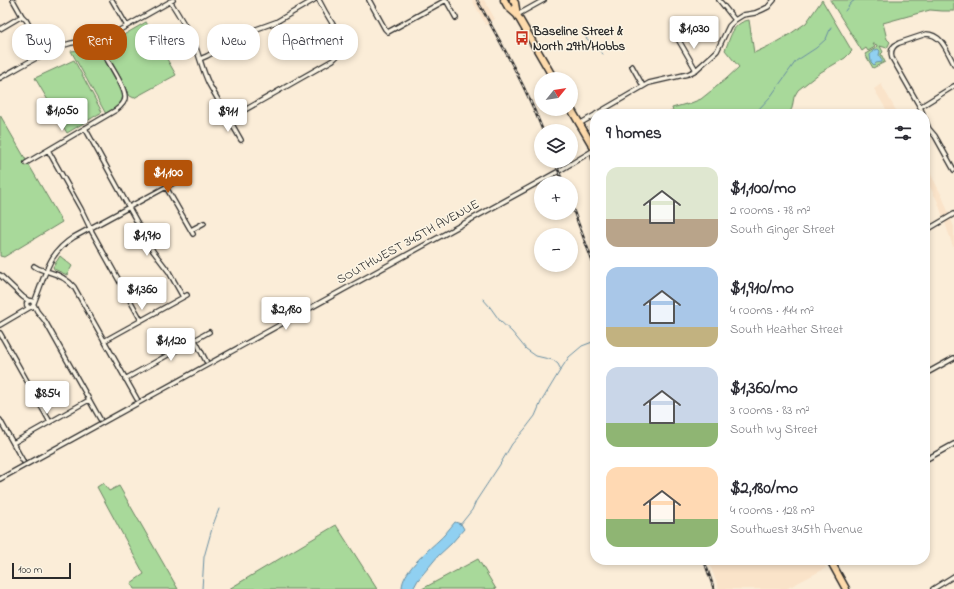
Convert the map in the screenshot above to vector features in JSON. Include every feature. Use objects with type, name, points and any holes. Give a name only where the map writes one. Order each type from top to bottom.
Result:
[{"type":"highway","points":[[504,0],[508,7],[517,15],[550,72]]},
{"type":"highway","points":[[513,0],[517,15]]},
{"type":"highway","points":[[575,116],[590,141]]},
{"type":"highway","points":[[833,565],[846,589]]},
{"type":"street","points":[[13,0],[28,24]]},
{"type":"street","points":[[112,0],[126,24]]},
{"type":"street","points":[[200,59],[252,31],[276,22],[314,0]]},
{"type":"street","points":[[229,119],[333,60],[339,54],[341,42],[339,35],[319,0]]},
{"type":"street","points":[[369,0],[388,32],[446,0],[456,18]]},
{"type":"street","points":[[517,15],[544,0]]},
{"type":"street","points":[[719,0],[734,20]]},
{"type":"street","points":[[604,109],[649,83],[688,74],[696,70],[717,51],[729,26],[734,20],[743,15],[755,13],[768,7],[774,0]]},
{"type":"street","points":[[127,26],[171,1],[192,40],[200,59],[204,75],[241,140]]},
{"type":"street","points":[[0,29],[22,16]]},
{"type":"street","points":[[954,64],[940,40],[935,35],[926,34],[895,44],[892,48],[892,58],[920,107],[954,86]]},
{"type":"street","points":[[678,39],[696,70]]},
{"type":"street","points":[[0,78],[34,60]]},
{"type":"street","points":[[26,163],[116,110],[123,104],[125,100],[124,90],[107,60]]},
{"type":"street","points":[[632,66],[643,86]]},
{"type":"street","points":[[580,124],[590,118]]},
{"type":"street","points":[[85,128],[153,252],[185,296],[104,341]]},
{"type":"street","points":[[930,130],[935,136],[954,170]]},
{"type":"street","points":[[48,150],[141,320]]},
{"type":"street","name":"SOUTHWEST 345TH AVENUE","points":[[0,479],[590,153]]},
{"type":"street","points":[[0,325],[23,311],[36,297],[54,255],[68,241],[179,180]]},
{"type":"street","points":[[166,187],[193,234]]},
{"type":"street","points":[[930,228],[954,214]]},
{"type":"street","points":[[191,230],[204,223]]},
{"type":"street","points":[[34,266],[39,270],[58,274],[66,279],[76,290],[136,399]]},
{"type":"street","points":[[0,275],[46,321],[100,419]]},
{"type":"street","points":[[125,379],[209,332]]},
{"type":"street","points":[[0,333],[50,422]]},
{"type":"street","points":[[195,340],[206,361]]},
{"type":"street","points":[[930,371],[954,358]]},
{"type":"street","points":[[13,443],[89,400]]},
{"type":"street","points":[[0,420],[23,462]]},
{"type":"street","points":[[930,457],[954,444]]},
{"type":"street","points":[[933,589],[954,576]]},
{"type":"shaded area","points":[[472,0],[484,0],[495,19],[486,25]]},
{"type":"shaded area","points":[[881,84],[895,109],[886,109],[874,89]]},
{"type":"shaded area","points":[[930,173],[942,196],[954,227],[954,249],[937,200],[930,187]]},
{"type":"shaded area","points":[[710,565],[824,565],[826,568],[786,589],[719,589]]},
{"type":"green space","points":[[822,0],[852,51],[845,58],[821,72],[798,90],[794,97],[792,109],[672,109],[701,99],[739,67],[725,50],[733,31],[739,24],[749,20],[754,53],[771,45],[806,23]]},
{"type":"green space","points":[[830,0],[954,0],[954,11],[930,10],[883,23],[887,39],[890,42],[887,48],[880,46],[883,52],[881,54],[885,62],[873,68],[865,54],[876,48],[877,45],[873,44],[875,47],[868,51],[866,48],[862,51]]},
{"type":"green space","points":[[135,28],[135,60],[168,60],[176,75],[134,98],[128,95],[127,90],[110,60],[127,60],[127,33]]},
{"type":"green space","points":[[74,60],[102,112],[67,133],[35,78]]},
{"type":"green space","points":[[76,60],[105,60],[123,93],[120,103],[106,114]]},
{"type":"green space","points":[[0,115],[62,222],[4,257],[0,256]]},
{"type":"green space","points":[[60,256],[72,266],[67,275],[54,269],[53,267]]},
{"type":"green space","points":[[103,483],[109,491],[119,486],[178,589],[134,589],[131,583],[144,574],[97,487]]},
{"type":"green space","points":[[336,525],[377,589],[229,589]]},
{"type":"green space","points":[[478,559],[496,589],[422,589]]},
{"type":"water","points":[[878,49],[880,51],[879,55],[882,62],[874,65],[871,62],[870,55],[873,51]]},
{"type":"water","points":[[455,522],[461,524],[464,529],[438,556],[418,580],[413,589],[402,588],[403,582],[410,569]]},
{"type":"waterway","points":[[845,11],[855,0]]},
{"type":"waterway","points":[[759,109],[771,96],[796,61],[816,48],[826,39],[831,27]]},
{"type":"waterway","points":[[583,35],[603,54]]},
{"type":"waterway","points":[[483,299],[500,321],[512,332],[526,349],[536,356],[553,360],[560,368]]},
{"type":"waterway","points":[[460,525],[472,510],[476,501],[512,444],[535,416],[541,402],[569,357],[582,346],[590,343]]},
{"type":"waterway","points":[[202,589],[204,557],[219,509]]},
{"type":"railway","points":[[477,0],[521,81],[540,124]]},
{"type":"railway","points":[[558,168],[560,176]]},
{"type":"railway","points":[[577,220],[590,255]]},
{"type":"railway","points":[[706,565],[714,589]]},
{"type":"place","name":"Baseline Street & North 29th/Hobbs","points":[[522,38]]}]
